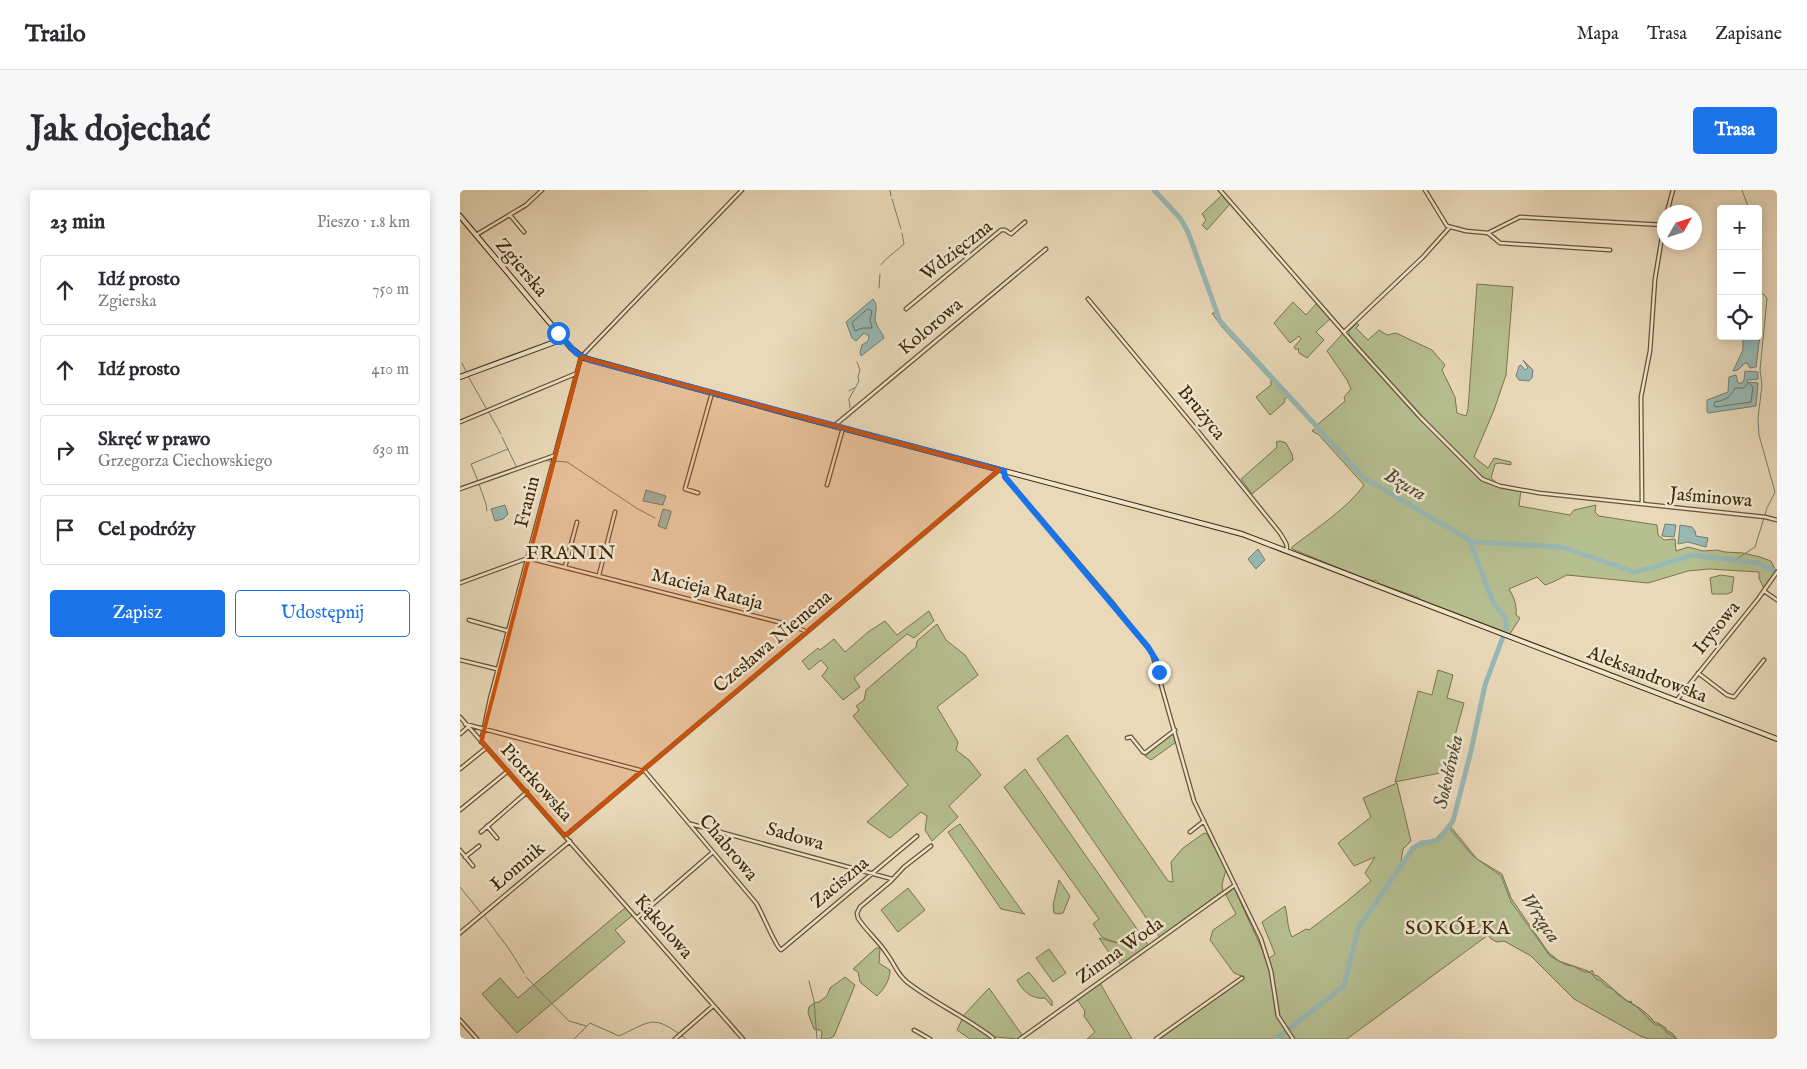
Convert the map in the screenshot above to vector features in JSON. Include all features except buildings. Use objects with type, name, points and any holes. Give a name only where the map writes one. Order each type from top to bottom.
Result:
[{"type":"main road","name":"Zgierska","points":[[460,216],[563,339],[581,356],[834,426],[1242,534],[1287,549]]},
{"type":"main road","points":[[460,376],[563,339]]},
{"type":"main road","name":"Aleksandrowska","points":[[1287,549],[1502,634],[1777,739]]},
{"type":"street","points":[[476,235],[526,205],[542,190]]},
{"type":"street","points":[[581,356],[742,190]]},
{"type":"street","name":"Jaśminowa","points":[[1220,190],[1421,418],[1482,479],[1500,486],[1525,491],[1764,516],[1777,520]]},
{"type":"street","points":[[1425,190],[1449,228]]},
{"type":"street","points":[[1669,205],[1673,190]]},
{"type":"street","points":[[510,215],[524,232]]},
{"type":"street","points":[[1449,228],[1488,232],[1520,217],[1657,224]]},
{"type":"street","name":"Wdzięczna","points":[[906,309],[1001,230],[1011,234],[1025,222]]},
{"type":"street","points":[[1344,332],[1423,257],[1449,228]]},
{"type":"street","points":[[1488,232],[1500,243],[1610,250]]},
{"type":"street","name":"Kolorowa","points":[[834,426],[1046,249]]},
{"type":"street","points":[[1642,504],[1641,397],[1650,351],[1660,250]]},
{"type":"street","name":"Brużyca","points":[[1088,299],[1198,430],[1280,533],[1287,549]]},
{"type":"street","name":"Franin","points":[[481,742],[553,456],[581,356]]},
{"type":"street","points":[[460,422],[575,374]]},
{"type":"street","points":[[698,493],[685,489],[712,393]]},
{"type":"street","points":[[827,485],[843,428]]},
{"type":"street","points":[[460,488],[553,456]]},
{"type":"street","points":[[1002,471],[1005,477],[1111,601],[1152,653],[1192,794],[1261,939],[1271,971],[1278,1016],[1293,1039]]},
{"type":"street","name":"Czesława Niemena","points":[[566,836],[807,632],[1002,471]]},
{"type":"street","points":[[599,575],[616,512]]},
{"type":"street","points":[[565,567],[577,522]]},
{"type":"street","points":[[460,583],[528,558]]},
{"type":"street","name":"Macieja Rataja","points":[[528,558],[794,626],[807,632]]},
{"type":"street","name":"Irysowa","points":[[1676,701],[1777,572]]},
{"type":"street","points":[[1764,591],[1777,600]]},
{"type":"street","points":[[469,620],[508,631]]},
{"type":"street","points":[[460,660],[498,669]]},
{"type":"street","points":[[1698,673],[1727,695],[1734,697],[1764,660]]},
{"type":"street","name":"Piotrkowska","points":[[460,718],[592,866]]},
{"type":"street","points":[[465,724],[643,770]]},
{"type":"street","points":[[460,734],[468,727]]},
{"type":"street","points":[[1126,738],[1131,737],[1145,753],[1175,730]]},
{"type":"street","points":[[460,768],[487,748]]},
{"type":"street","name":"Chabrowa","points":[[643,770],[756,903],[767,921],[777,946],[781,950]]},
{"type":"street","points":[[460,810],[508,771]]},
{"type":"street","points":[[481,832],[527,792]]},
{"type":"street","points":[[1190,832],[1204,821]]},
{"type":"street","name":"Sadowa","points":[[690,824],[892,879]]},
{"type":"street","points":[[487,826],[497,838]]},
{"type":"street","name":"Zaciszna","points":[[781,950],[917,836]]},
{"type":"street","name":"Łomnik","points":[[460,933],[570,841]]},
{"type":"street","points":[[465,857],[479,846]]},
{"type":"street","points":[[931,846],[904,867],[860,907],[857,913],[858,918],[888,954],[897,971],[906,981],[943,1006],[978,1026],[993,1039],[998,1039]]},
{"type":"street","points":[[460,850],[473,866]]},
{"type":"street","points":[[637,918],[713,854],[713,852]]},
{"type":"street","name":"Kąkolowa","points":[[592,866],[743,1039]]},
{"type":"street","name":"Zimna Woda","points":[[1020,1039],[1235,886]]},
{"type":"street","points":[[1156,1039],[1242,978]]},
{"type":"street","points":[[675,1039],[713,1006]]},
{"type":"street","points":[[460,1020],[477,1039]]},
{"type":"street","points":[[914,1030],[930,1039]]},
{"type":"highlighted area","points":[[581,357],[999,470],[565,836],[481,742],[575,374]]},
{"type":"green space","points":[[1222,195],[1230,204],[1207,230],[1202,225],[1206,220],[1202,214]]},
{"type":"green space","points":[[1477,284],[1513,287],[1506,375],[1494,410],[1474,457],[1488,468],[1494,458],[1511,462],[1511,465],[1495,464],[1491,478],[1500,486],[1521,490],[1519,506],[1570,515],[1574,510],[1596,505],[1595,512],[1599,516],[1657,525],[1658,535],[1664,540],[1675,539],[1676,551],[1688,547],[1703,551],[1717,550],[1743,553],[1771,561],[1775,573],[1764,589],[1759,578],[1759,572],[1709,569],[1688,571],[1648,583],[1567,575],[1545,585],[1537,577],[1509,589],[1515,601],[1516,615],[1520,618],[1510,634],[1380,584],[1376,580],[1364,578],[1292,549],[1292,547],[1349,502],[1364,485],[1319,435],[1312,431],[1345,401],[1344,397],[1351,389],[1327,351],[1343,333],[1347,337],[1349,336],[1349,331],[1357,323],[1359,325],[1356,328],[1368,340],[1379,330],[1387,335],[1396,333],[1432,350],[1445,365],[1442,370],[1455,397],[1457,413],[1466,416]]},
{"type":"green space","points":[[1293,302],[1306,315],[1317,303],[1331,318],[1316,332],[1324,340],[1307,358],[1299,353],[1298,348],[1296,350],[1294,347],[1301,339],[1299,336],[1290,343],[1274,323]]},
{"type":"green space","points":[[1212,313],[1216,313],[1223,325],[1288,396],[1284,403],[1270,415],[1256,397],[1271,385],[1271,380],[1222,327]]},
{"type":"green space","points":[[1276,442],[1286,443],[1293,460],[1252,494],[1241,479],[1274,450],[1277,447]]},
{"type":"green space","points":[[1721,575],[1734,577],[1732,592],[1712,594],[1710,578]]},
{"type":"green space","points":[[929,611],[934,621],[914,638],[907,634],[854,678],[860,687],[843,700],[822,676],[828,668],[821,660],[809,670],[802,661],[818,648],[820,650],[834,639],[845,652],[868,632],[885,621],[897,635]]},
{"type":"green space","points":[[937,624],[946,640],[965,655],[978,675],[937,707],[958,742],[956,750],[969,760],[981,775],[949,806],[958,817],[932,841],[925,830],[927,816],[921,812],[890,838],[867,822],[908,785],[853,716],[859,710],[856,706],[864,700],[866,690],[916,647],[917,641]]},
{"type":"green space","points":[[1438,670],[1453,675],[1447,698],[1464,703],[1445,772],[1395,782],[1418,691],[1432,695]]},
{"type":"green space","points":[[1173,733],[1176,742],[1151,760],[1145,756]]},
{"type":"green space","points":[[1067,735],[1168,881],[1173,882],[1171,862],[1183,848],[1204,833],[1207,834],[1226,869],[1222,885],[1223,891],[1160,938],[1037,759]]},
{"type":"green space","points":[[1025,769],[1149,946],[1122,965],[1116,958],[1112,957],[1099,938],[1117,943],[1102,937],[1093,924],[1099,919],[1004,787]]},
{"type":"green space","points":[[1397,783],[1411,841],[1403,849],[1401,862],[1423,842],[1435,839],[1447,827],[1451,827],[1477,859],[1502,874],[1511,898],[1548,952],[1559,961],[1589,973],[1592,970],[1594,975],[1598,976],[1628,1002],[1631,1001],[1632,1004],[1651,1017],[1654,1022],[1666,1028],[1677,1039],[1649,1039],[1640,1036],[1574,999],[1531,956],[1504,941],[1497,942],[1488,935],[1347,1039],[1159,1039],[1244,977],[1234,973],[1210,940],[1213,930],[1236,914],[1226,895],[1234,888],[1267,960],[1275,954],[1262,922],[1285,906],[1292,937],[1306,929],[1309,930],[1371,881],[1365,873],[1375,857],[1354,866],[1338,843],[1371,817],[1363,798]]},
{"type":"green space","points":[[960,824],[1024,914],[1001,909],[948,832]]},
{"type":"green space","points":[[1059,880],[1070,896],[1063,913],[1058,914],[1054,913],[1053,905]]},
{"type":"green space","points":[[908,888],[925,910],[898,932],[881,910]]},
{"type":"green space","points":[[626,907],[633,915],[615,930],[625,942],[517,1033],[482,994],[500,978],[518,998]]},
{"type":"green space","points":[[876,948],[880,948],[879,963],[890,970],[886,984],[877,996],[860,982],[858,972],[853,969]]},
{"type":"green space","points":[[1049,949],[1066,973],[1053,982],[1036,958]]},
{"type":"green space","points":[[1029,972],[1052,1001],[1052,1006],[1045,998],[1036,998],[1028,994],[1019,984],[1017,980]]},
{"type":"green space","points":[[845,977],[855,985],[834,1036],[829,1039],[821,1039],[822,1032],[814,1029],[808,1013],[809,1007],[827,996],[830,988]]},
{"type":"green space","points":[[1100,983],[1132,1039],[1087,1039],[1095,1032],[1084,1016],[1085,1011],[1078,1001],[1079,998]]},
{"type":"green space","points":[[989,988],[1022,1035],[1017,1039],[996,1037],[990,1039],[970,1039],[957,1030],[964,1015]]},
{"type":"water","points":[[873,299],[876,305],[876,323],[884,338],[861,356],[862,345],[868,341],[869,336],[864,333],[856,341],[852,338],[846,322]]},
{"type":"water","points":[[1743,340],[1759,340],[1756,367],[1750,368],[1745,363],[1738,370],[1733,371],[1743,350]]},
{"type":"water","points":[[1523,360],[1533,370],[1532,378],[1529,381],[1519,380],[1516,376],[1519,366],[1521,365],[1525,370],[1528,368]]},
{"type":"water","points":[[1745,371],[1758,372],[1758,379],[1747,380],[1747,382],[1758,383],[1756,406],[1708,413],[1707,400],[1728,392],[1729,377],[1736,375],[1738,383],[1742,383]]},
{"type":"water","points":[[646,490],[666,496],[663,505],[643,501]]},
{"type":"water","points":[[505,505],[508,514],[503,519],[495,521],[491,509]]},
{"type":"water","points":[[663,509],[671,511],[666,529],[658,526]]},
{"type":"water","points":[[1665,524],[1676,525],[1674,537],[1662,536]]},
{"type":"water","points":[[1680,525],[1692,527],[1696,536],[1708,538],[1706,547],[1688,542],[1678,544]]},
{"type":"water","points":[[1258,549],[1265,560],[1256,569],[1248,559]]},
{"type":"waterway","points":[[890,190],[891,196]]},
{"type":"waterway","name":"Bzura","points":[[1154,190],[1180,218],[1188,232],[1220,321],[1364,478],[1473,542],[1562,547],[1634,572],[1692,555],[1758,563],[1777,572]]},
{"type":"waterway","points":[[1742,190],[1748,205]]},
{"type":"waterway","points":[[892,199],[901,229]]},
{"type":"waterway","points":[[881,265],[904,244],[902,233]]},
{"type":"waterway","points":[[879,288],[880,274]]},
{"type":"waterway","points":[[1735,560],[1755,547],[1767,508],[1775,492],[1759,435],[1758,418],[1762,385],[1760,370],[1767,298],[1762,293]]},
{"type":"waterway","points":[[850,408],[849,399],[859,381],[860,370],[857,362]]},
{"type":"waterway","points":[[462,363],[466,371]]},
{"type":"waterway","points":[[468,376],[486,408]]},
{"type":"waterway","points":[[849,391],[854,388]]},
{"type":"waterway","points":[[488,411],[501,434]]},
{"type":"waterway","points":[[502,437],[516,466]]},
{"type":"waterway","points":[[478,481],[471,464],[508,449]]},
{"type":"waterway","points":[[555,461],[567,462],[638,509],[655,518]]},
{"type":"waterway","points":[[479,484],[487,511]]},
{"type":"waterway","name":"Sokołówka","points":[[1276,1039],[1344,986],[1358,929],[1413,848],[1421,843],[1439,839],[1453,821],[1485,685],[1507,626],[1505,617],[1494,604],[1469,540]]},
{"type":"waterway","name":"Wrząca","points":[[1448,827],[1473,856],[1501,876],[1511,902],[1550,956],[1566,965],[1573,966],[1584,972],[1590,972],[1597,980],[1600,980],[1618,995],[1636,1006],[1655,1025],[1660,1025],[1666,1032],[1677,1039]]},
{"type":"waterway","points":[[460,887],[481,913]]},
{"type":"waterway","points":[[485,917],[524,973]]},
{"type":"waterway","points":[[526,977],[569,1021],[586,1026]]},
{"type":"waterway","points":[[809,981],[814,1001],[817,1039]]},
{"type":"waterway","name":"Zimna Woda","points":[[574,1039],[590,1023],[619,1036],[646,1023],[653,1022],[666,1026],[686,1039]]},
{"type":"district","name":"FRANIN","points":[[571,553]]},
{"type":"district","name":"SOKÓŁKA","points":[[1458,928]]},
{"type":"route","points":[[558,333],[576,353],[590,360],[1004,471],[1005,477],[1148,647],[1156,660],[1159,672]]}]
